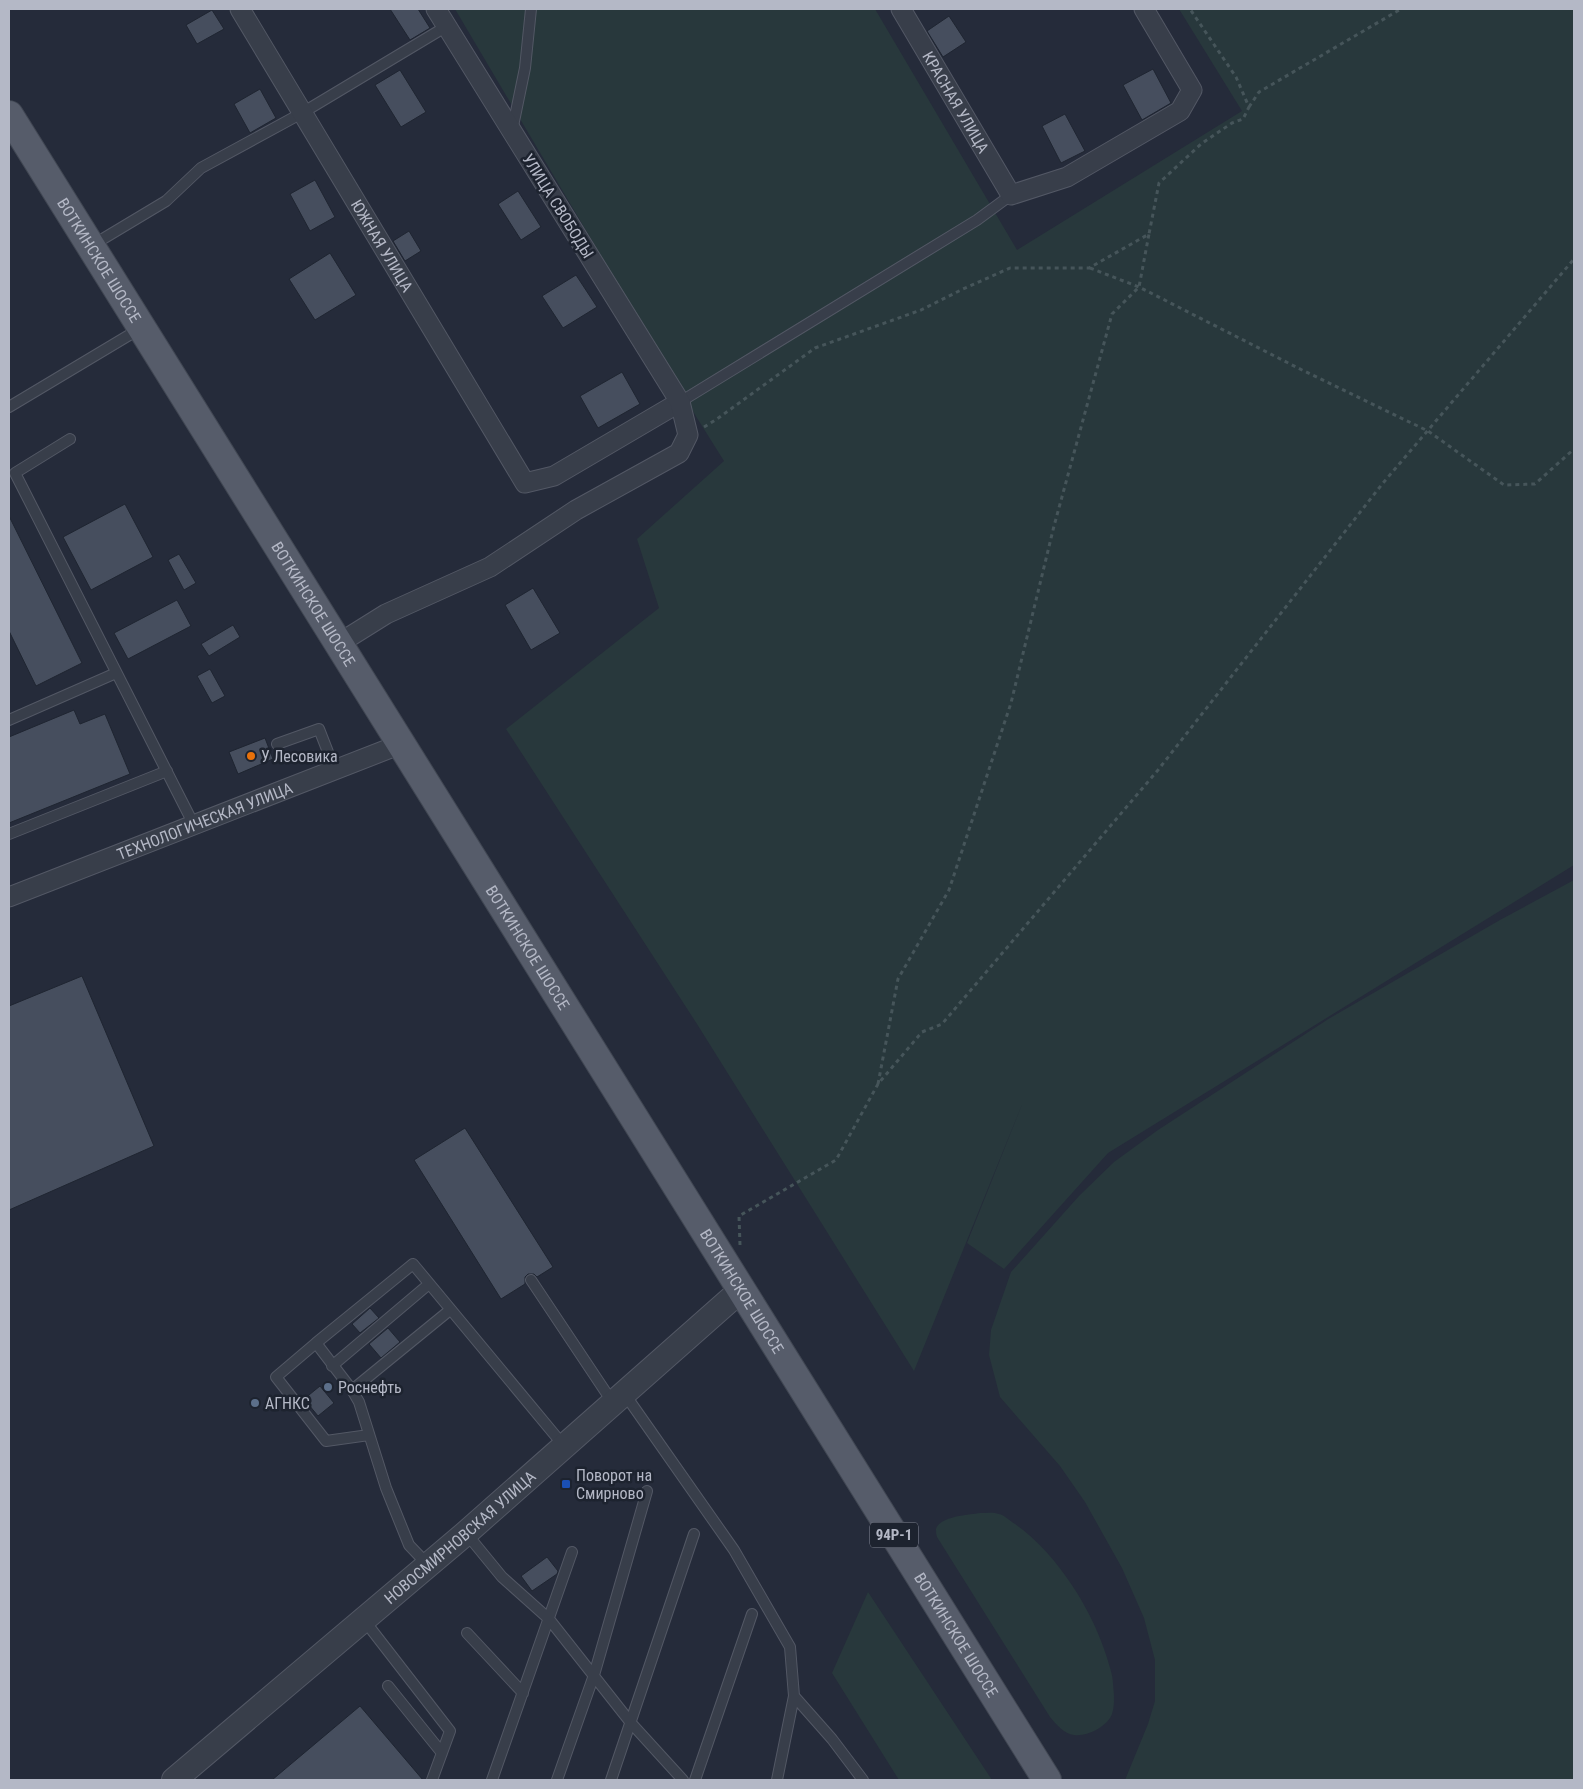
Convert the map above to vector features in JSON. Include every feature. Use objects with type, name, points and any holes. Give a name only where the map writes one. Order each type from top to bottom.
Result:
[{"type":"main road","name":"ВОТКИНСКОЕ ШОССЕ","points":[[9,115],[1047,1780]]},
{"type":"street","name":"ЮЖНАЯ УЛИЦА","points":[[240,9],[525,483],[554,476],[680,402]]},
{"type":"street","name":"УЛИЦА СВОБОДЫ","points":[[436,9],[680,402],[688,436]]},
{"type":"street","name":"КРАСНАЯ УЛИЦА","points":[[901,9],[1011,195]]},
{"type":"street","points":[[1011,195],[1067,177],[1180,111],[1192,90],[1144,9]]},
{"type":"street","points":[[338,644],[386,614],[490,567],[576,510],[679,453],[688,436]]},
{"type":"street","name":"ТЕХНОЛОГИЧЕСКАЯ УЛИЦА","points":[[9,897],[401,744]]},
{"type":"street","name":"НОВОСМИРНОВСКАЯ УЛИЦА","points":[[174,1780],[466,1533],[741,1290]]},
{"type":"lane","points":[[512,132],[525,68],[531,9]]},
{"type":"lane","points":[[90,246],[166,201],[201,168],[302,112],[447,26]]},
{"type":"lane","points":[[680,402],[977,220],[1011,195]]},
{"type":"lane","points":[[9,407],[141,327]]},
{"type":"lane","points":[[70,439],[15,473],[194,825]]},
{"type":"lane","points":[[9,720],[116,673]]},
{"type":"lane","points":[[277,744],[318,728],[335,770]]},
{"type":"lane","points":[[9,834],[167,771]]},
{"type":"lane","points":[[370,1435],[326,1440],[276,1377],[412,1264],[564,1446]]},
{"type":"lane","points":[[531,1280],[734,1550],[790,1646],[794,1696],[778,1780]]},
{"type":"lane","points":[[332,1366],[429,1284]]},
{"type":"lane","points":[[352,1390],[450,1310]]},
{"type":"lane","points":[[316,1343],[359,1402],[386,1488],[409,1545],[428,1565]]},
{"type":"lane","points":[[557,1780],[594,1675],[647,1491]]},
{"type":"lane","points":[[466,1533],[502,1577],[548,1618],[631,1722],[683,1780]]},
{"type":"lane","points":[[611,1780],[694,1534]]},
{"type":"lane","points":[[492,1780],[572,1552]]},
{"type":"lane","points":[[695,1780],[752,1614]]},
{"type":"lane","points":[[364,1620],[450,1731],[432,1780]]},
{"type":"lane","points":[[467,1633],[523,1693]]},
{"type":"lane","points":[[388,1686],[442,1752]]},
{"type":"lane","points":[[794,1696],[832,1739],[863,1780]]},
{"type":"path","points":[[1190,9],[1236,77],[1249,107]]},
{"type":"path","points":[[878,1084],[898,979],[948,890],[1011,703],[1054,526],[1112,314],[1139,287],[1159,183],[1201,144],[1232,123],[1243,119],[1259,92],[1401,9]]},
{"type":"path","points":[[1089,268],[1149,234]]},
{"type":"path","points":[[740,1253],[740,1216],[836,1160],[878,1084],[922,1032],[942,1024],[1158,770],[1383,483],[1574,259]]},
{"type":"path","points":[[688,436],[717,420],[815,348],[921,310],[1010,268],[1089,268],[1139,287],[1302,370],[1428,431],[1504,485],[1535,484],[1574,449]]},
{"type":"shaded area","points":[[455,9],[875,9],[1017,250],[1242,111],[1179,9],[1574,9],[1574,865],[1108,1153],[1004,1269],[967,1243],[1023,1102],[914,1371],[697,1024],[506,729],[659,608],[637,539],[724,461]]},
{"type":"shaded area","points":[[1574,880],[1574,1780],[1125,1780],[1148,1724],[1155,1701],[1155,1660],[1144,1618],[1122,1568],[1085,1502],[1060,1466],[1000,1397],[989,1355],[991,1330],[1011,1272],[1079,1196],[1114,1162],[1158,1130],[1330,1018],[1500,920]]},
{"type":"shaded area","points":[[980,1513],[997,1513],[1030,1536],[1059,1567],[1083,1604],[1102,1642],[1113,1681],[1114,1703],[1112,1714],[1106,1723],[1096,1730],[1079,1735],[1070,1734],[1060,1728],[1050,1717],[937,1537],[936,1529],[943,1521]]},
{"type":"shaded area","points":[[868,1592],[992,1780],[899,1780],[832,1673]]},
{"type":"building","points":[[390,9],[418,9],[430,28],[410,40]]},
{"type":"building","points":[[212,10],[224,29],[197,44],[186,25]]},
{"type":"building","points":[[949,16],[966,42],[943,57],[927,31]]},
{"type":"building","points":[[1153,69],[1171,103],[1142,120],[1123,85]]},
{"type":"building","points":[[400,70],[426,112],[401,127],[375,85]]},
{"type":"building","points":[[260,89],[276,118],[250,133],[234,104]]},
{"type":"building","points":[[1065,114],[1085,151],[1061,163],[1042,126]]},
{"type":"building","points":[[315,180],[335,217],[310,231],[290,194]]},
{"type":"building","points":[[518,191],[541,227],[521,240],[498,204]]},
{"type":"building","points":[[409,231],[421,251],[405,261],[393,241]]},
{"type":"building","points":[[330,253],[356,295],[315,320],[289,279]]},
{"type":"building","points":[[576,275],[597,307],[563,328],[542,296]]},
{"type":"building","points":[[622,372],[640,404],[598,428],[580,396]]},
{"type":"building","points":[[125,504],[153,557],[91,590],[63,537]]},
{"type":"building","points":[[9,516],[82,663],[36,686],[9,631]]},
{"type":"building","points":[[179,554],[196,583],[184,590],[168,560]]},
{"type":"building","points":[[533,588],[560,633],[531,650],[505,605]]},
{"type":"building","points":[[177,600],[191,626],[128,659],[114,633]]},
{"type":"building","points":[[233,625],[240,637],[209,656],[201,644]]},
{"type":"building","points":[[210,669],[225,696],[212,703],[197,676]]},
{"type":"building","points":[[74,710],[80,724],[105,714],[130,774],[9,823],[9,737]]},
{"type":"building","name":"У Лесовика","points":[[265,738],[273,759],[238,774],[229,752]]},
{"type":"building","points":[[82,976],[154,1146],[9,1210],[9,1006]]},
{"type":"building","points":[[465,1128],[553,1267],[537,1277],[534,1274],[528,1274],[525,1277],[525,1284],[501,1299],[414,1160]]},
{"type":"building","points":[[370,1308],[379,1318],[360,1333],[352,1324]]},
{"type":"building","points":[[388,1328],[400,1342],[381,1358],[369,1344]]},
{"type":"building","points":[[320,1386],[334,1403],[318,1416],[304,1399]]},
{"type":"building","points":[[547,1557],[558,1571],[557,1574],[532,1591],[521,1576]]},
{"type":"building","points":[[360,1706],[423,1780],[272,1780]]},
{"type":"place","name":"У Лесовика","points":[[251,756]]},
{"type":"place","name":"Роснефть","points":[[328,1387]]},
{"type":"place","name":"АГНКС","points":[[255,1403]]},
{"type":"place","name":"Поворот на Смирново","points":[[566,1484]]}]
